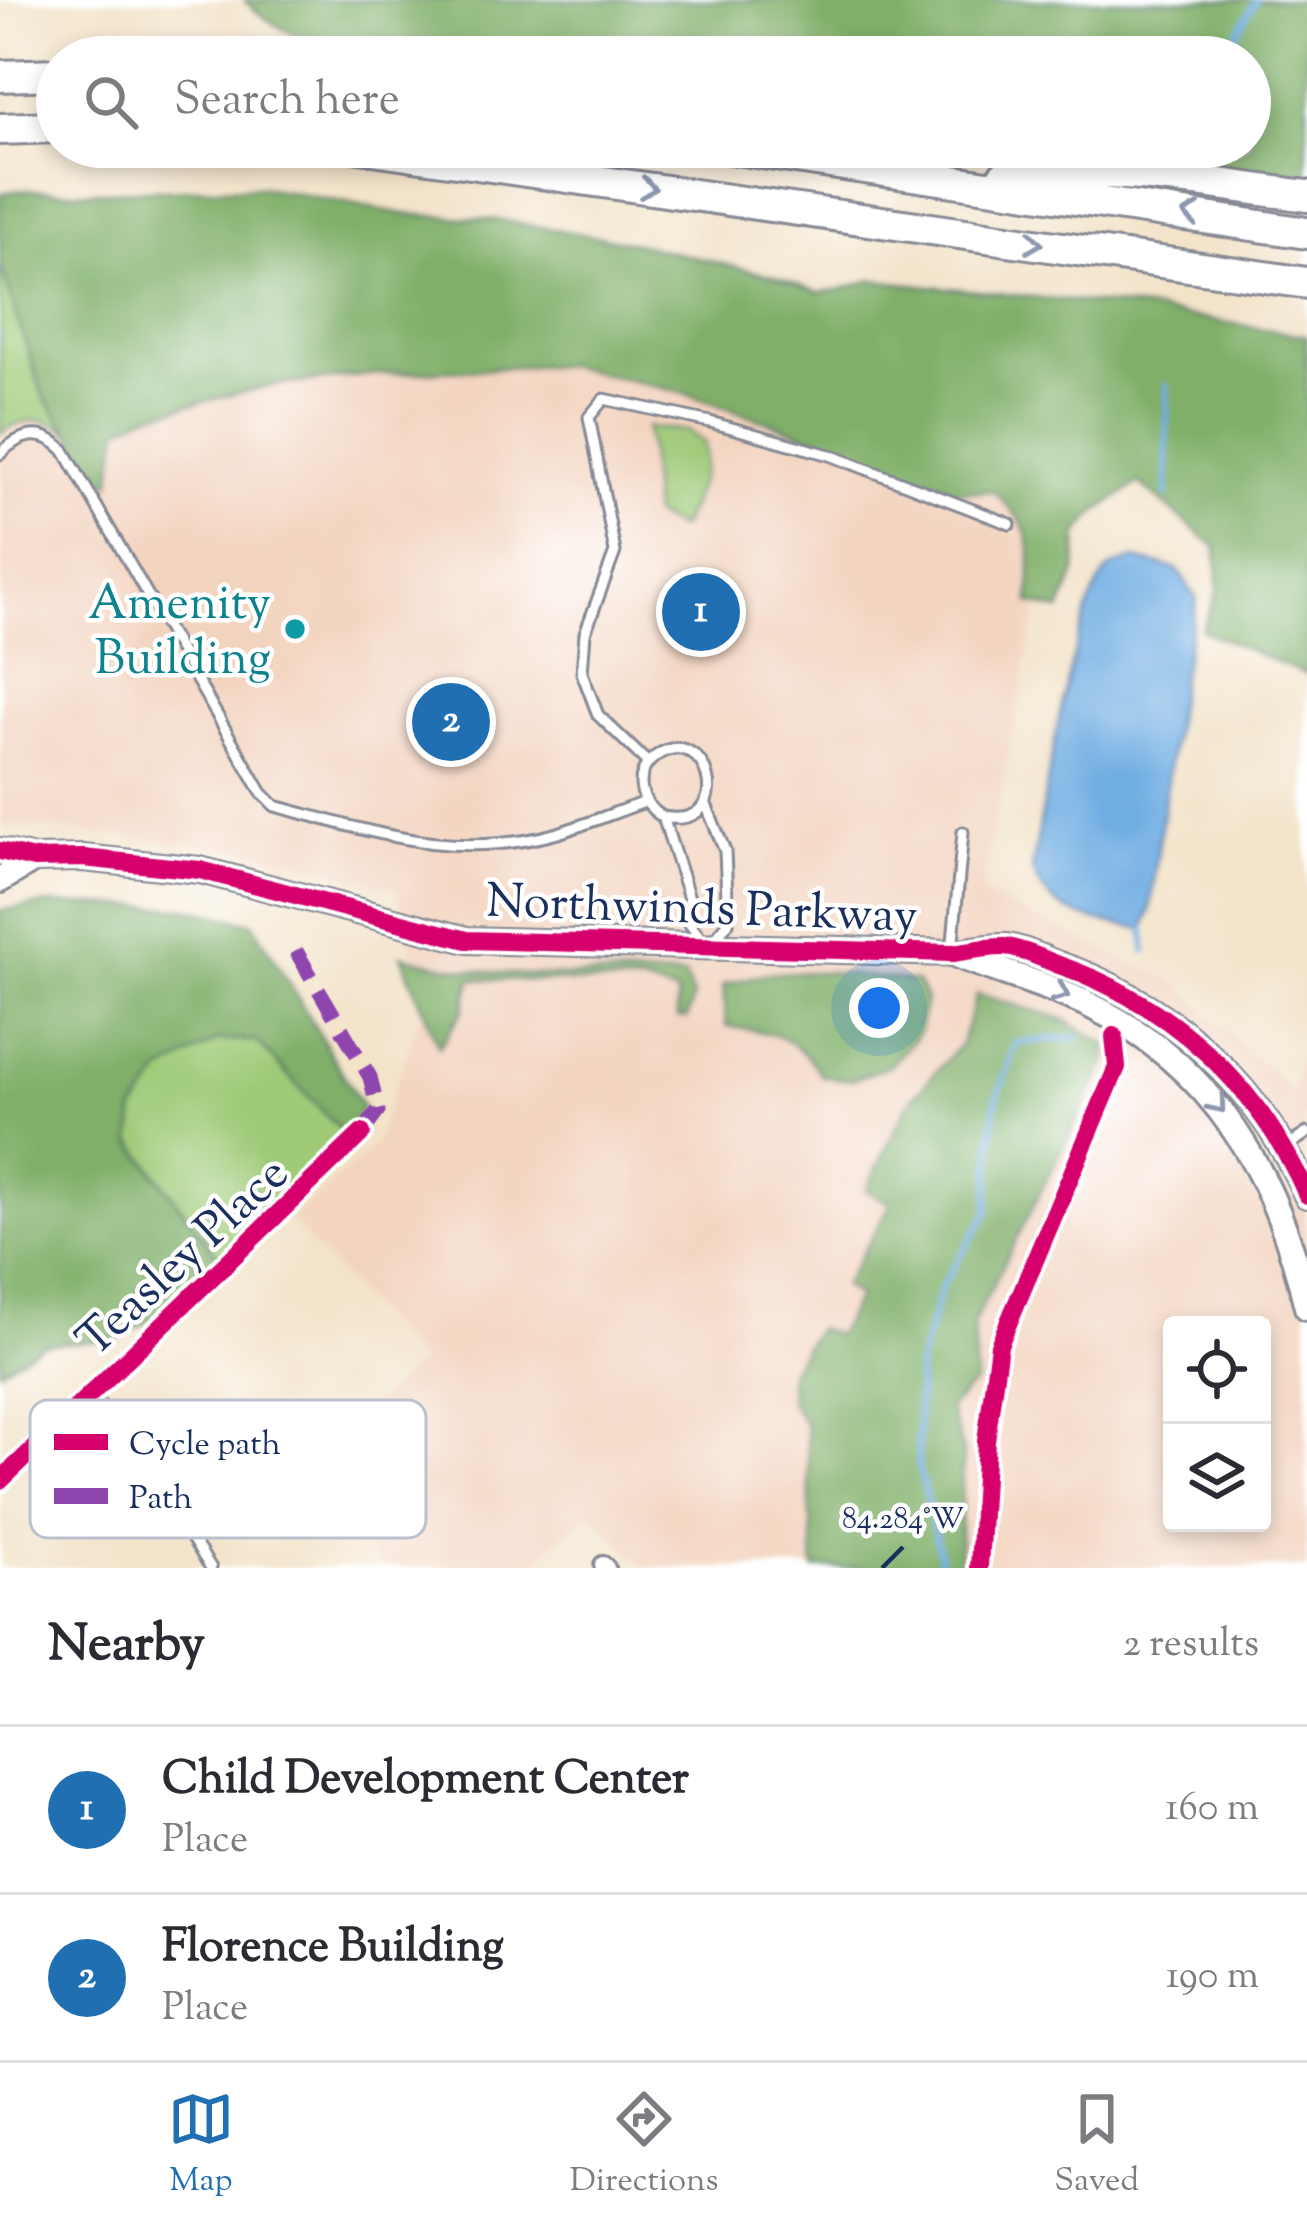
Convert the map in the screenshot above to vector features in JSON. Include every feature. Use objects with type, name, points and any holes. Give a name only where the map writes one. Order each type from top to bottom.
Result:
[{"type":"highway","points":[[0,76],[36,75]]},
{"type":"highway","points":[[0,129],[36,128]]},
{"type":"highway","points":[[505,168],[1307,283]]},
{"type":"highway","points":[[866,168],[1307,232]]},
{"type":"highway","points":[[969,183],[1041,172],[1085,172],[1307,196]]},
{"type":"street","name":"Northwinds Parkway","points":[[0,851],[34,859],[83,858],[200,870],[467,940],[952,953],[1007,947],[1104,980],[1170,1020],[1258,1107],[1285,1148],[1307,1195]]},
{"type":"street","points":[[0,880],[34,859]]},
{"type":"street","name":"Northwinds Parkway","points":[[952,953],[1092,1006],[1153,1043],[1204,1089],[1234,1124],[1262,1172],[1297,1263],[1307,1307]]},
{"type":"street","name":"Teasley Place","points":[[84,1400],[362,1133]]},
{"type":"street","name":"Teasley Place","points":[[0,1481],[30,1452]]},
{"type":"lane","points":[[648,764],[598,715],[582,673],[585,633],[615,553],[589,417],[598,402],[604,399],[710,422],[830,455],[1010,524]]},
{"type":"lane","points":[[0,454],[15,440],[34,434],[51,438],[64,450],[262,793],[275,806],[396,840],[453,847],[533,838],[645,802]]},
{"type":"lane","points":[[663,817],[687,818],[705,802],[708,772],[694,755],[672,750],[648,764],[641,779],[645,802],[663,817],[689,898],[688,922],[708,947],[728,923],[725,851],[705,802]]},
{"type":"lane","points":[[952,953],[963,832]]},
{"type":"lane","points":[[1285,1148],[1307,1133]]},
{"type":"lane","points":[[90,1394],[96,1400]]},
{"type":"lane","points":[[192,1538],[212,1568]]},
{"type":"shaded area","points":[[493,324],[1061,488],[981,893],[1175,982],[1292,1091],[1307,1028],[1307,1568],[645,1568],[590,1512],[527,1568],[384,1568],[357,1538],[426,1538],[426,1400],[377,1400],[421,1362],[290,1221],[375,1144],[425,1002],[397,889],[272,854],[0,826],[0,364]]},
{"type":"green space","points":[[244,0],[1307,0],[1307,185],[1142,168],[1271,168],[1271,36],[299,36]]},
{"type":"green space","points":[[263,187],[404,214],[498,220],[630,242],[774,276],[818,292],[873,280],[1145,309],[1307,336],[1307,675],[1202,630],[1218,590],[1217,548],[1139,483],[1097,511],[1078,534],[1076,573],[1060,611],[1030,603],[1029,541],[1018,517],[993,491],[954,491],[684,393],[565,365],[377,374],[270,386],[150,414],[120,428],[111,483],[100,477],[43,395],[0,263],[0,194]]},
{"type":"green space","points":[[0,263],[43,395],[70,434],[35,420],[0,433]]},
{"type":"green space","points":[[647,427],[688,431],[703,442],[702,475],[680,529],[653,515]]},
{"type":"green space","points":[[52,904],[185,908],[253,923],[363,1108],[344,1134],[256,1041],[218,1040],[162,1072],[134,1112],[132,1142],[219,1258],[155,1318],[114,1340],[42,1344],[0,1370],[0,910]]},
{"type":"green space","points":[[401,955],[505,973],[685,976],[693,997],[687,1018],[677,1018],[677,994],[645,984],[471,979],[464,1009],[439,1047]]},
{"type":"green space","points":[[829,972],[917,982],[926,1000],[918,1034],[891,1065],[852,1080],[822,1076],[792,1043],[726,1026],[723,985],[769,973]]},
{"type":"green space","points":[[977,994],[1063,1019],[1108,1045],[1107,1061],[973,1324],[976,1382],[949,1408],[963,1452],[959,1568],[814,1568],[806,1426],[790,1401],[789,1372],[817,1328],[837,1335],[858,1296],[843,1286],[891,1204],[866,1190],[909,1102],[961,1044]]},
{"type":"green space","points":[[218,1040],[256,1041],[344,1134],[219,1258],[132,1141],[134,1112],[161,1072]]},
{"type":"water","points":[[1135,559],[1177,569],[1197,600],[1144,929],[1093,920],[1063,908],[1040,886],[1032,870],[1060,712],[1082,624],[1109,570]]},
{"type":"waterway","points":[[1235,36],[1256,0]]},
{"type":"waterway","points":[[1167,385],[1167,495]]},
{"type":"waterway","points":[[1144,929],[1146,951]]},
{"type":"waterway","points":[[938,1568],[940,1556],[918,1465],[918,1366],[942,1285],[988,1213],[995,1105],[1016,1043],[1078,1037]]},
{"type":"marked path","points":[[296,951],[370,1077],[378,1111],[362,1133]]},
{"type":"cycle path","points":[[0,851],[34,859],[83,858],[200,870],[467,940],[952,953],[999,947],[1019,950],[1100,981],[1174,1026],[1207,1053],[1264,1118],[1307,1195]]},
{"type":"cycle path","points":[[979,1568],[986,1441],[999,1345],[1117,1067],[1114,1036]]},
{"type":"cycle path","points":[[84,1400],[362,1133]]},
{"type":"cycle path","points":[[0,1481],[30,1452]]},
{"type":"place","name":"Child Development Center","points":[[701,612]]},
{"type":"place","name":"Amenity Building","points":[[295,629]]},
{"type":"place","name":"Florence Building","points":[[451,722]]}]
